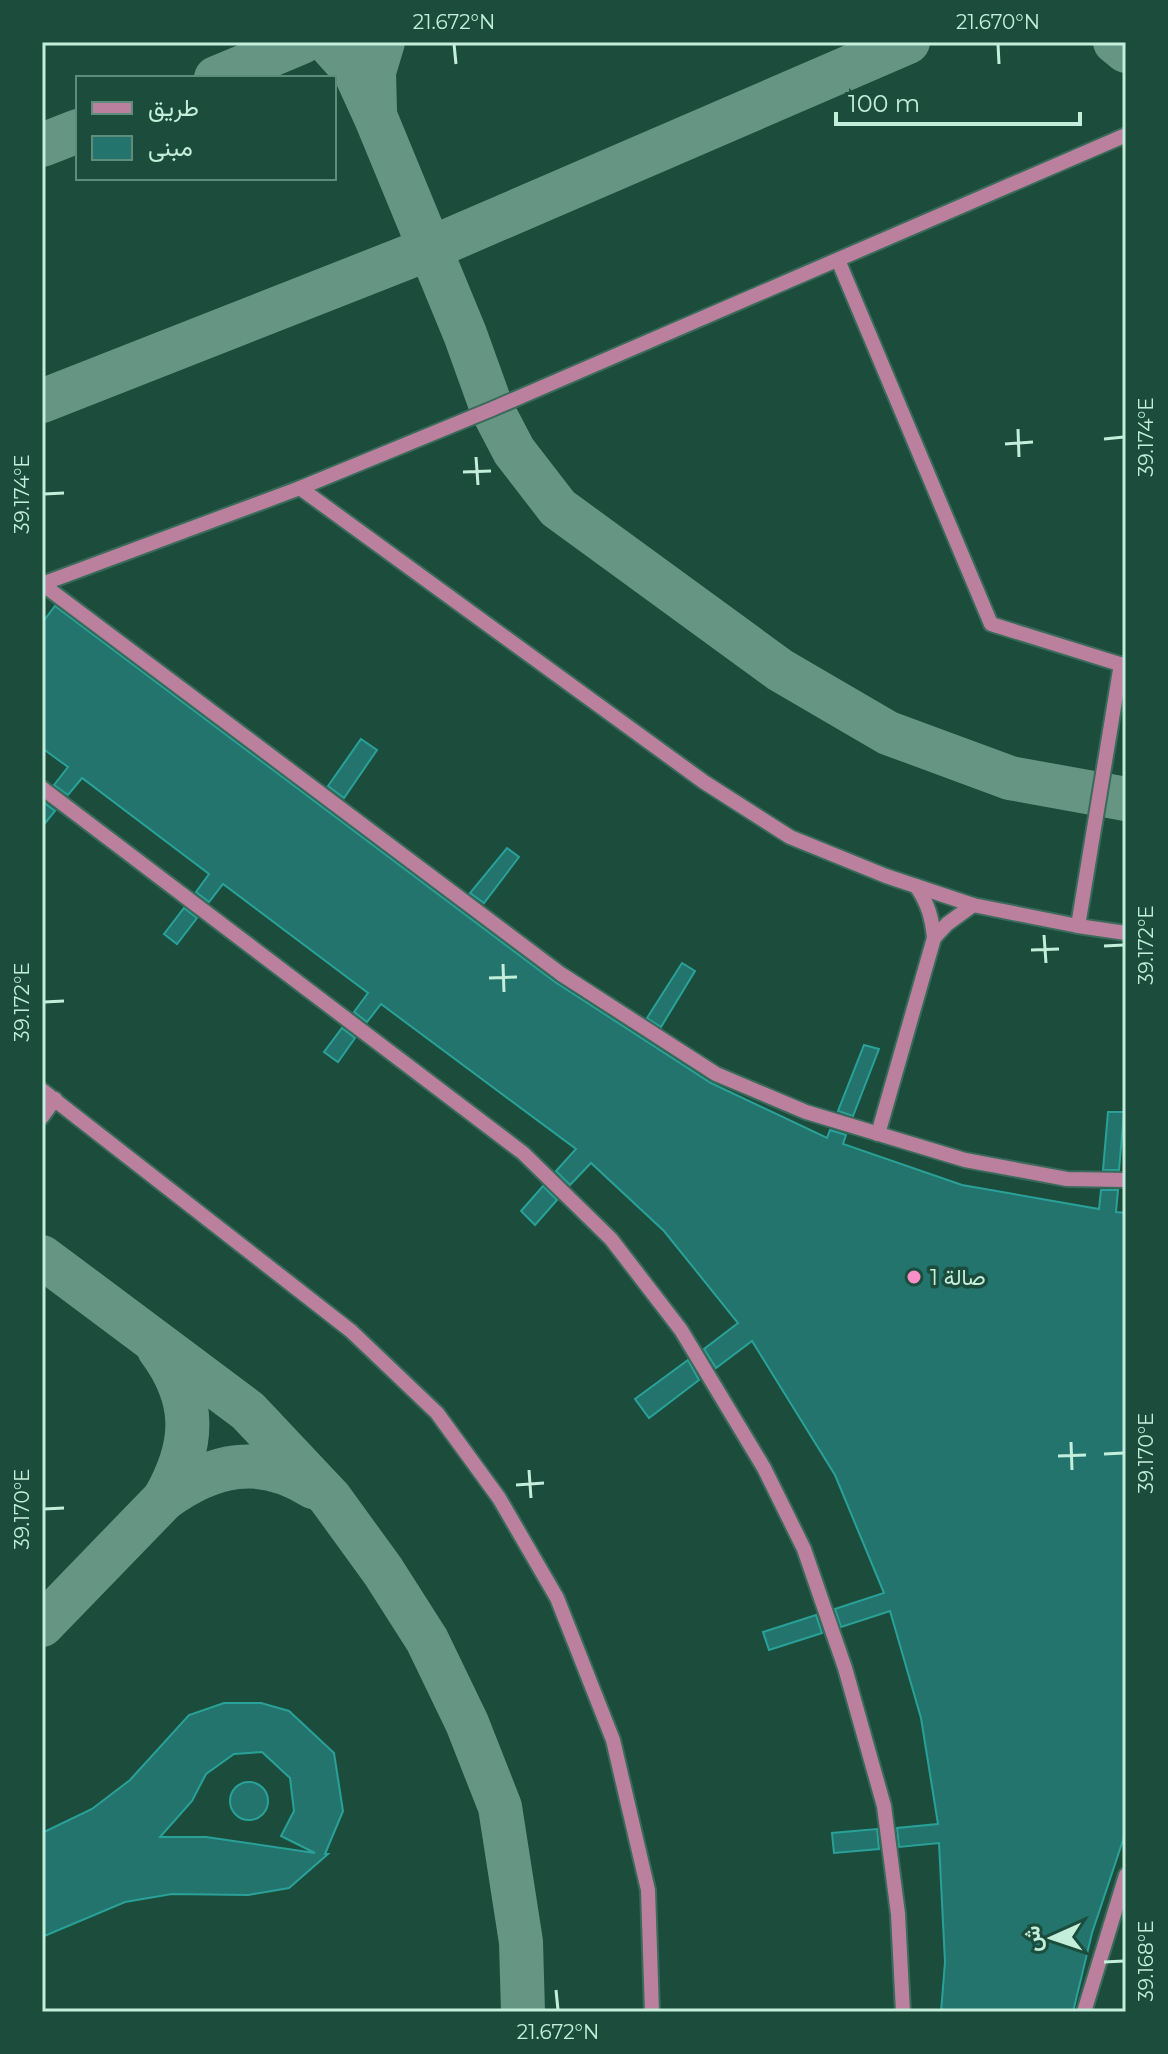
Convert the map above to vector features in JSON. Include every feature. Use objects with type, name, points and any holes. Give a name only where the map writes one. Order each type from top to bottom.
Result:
[{"type":"lane","points":[[42,584],[300,488],[492,409],[1126,135]]},
{"type":"lane","points":[[838,260],[991,624],[1124,665],[1078,926]]},
{"type":"lane","points":[[300,488],[704,782],[790,837],[973,905],[1126,933]]},
{"type":"lane","points":[[42,584],[561,974],[716,1074],[806,1112],[965,1160],[1067,1179],[1126,1180]]},
{"type":"lane","points":[[42,788],[523,1153],[611,1239],[681,1330],[764,1468],[804,1549],[845,1668],[884,1806],[898,1914],[903,2012]]},
{"type":"lane","points":[[878,1134],[934,938],[926,899],[916,886]]},
{"type":"lane","points":[[934,938],[973,905]]},
{"type":"lane","points":[[42,1117],[48,1094],[351,1331],[437,1413],[499,1498],[557,1598],[613,1740],[648,1890],[652,2012]]},
{"type":"lane","points":[[1084,2012],[1126,1875]]},
{"type":"building","name":"صالة 1","points":[[55,606],[555,982],[711,1083],[827,1138],[830,1130],[846,1135],[843,1144],[962,1185],[1099,1209],[1101,1190],[1118,1190],[1116,1212],[1126,1213],[1126,1831],[1092,1933],[1073,2012],[941,2012],[945,1962],[939,1843],[899,1847],[897,1828],[938,1824],[921,1718],[890,1611],[841,1627],[835,1609],[884,1593],[835,1475],[752,1341],[716,1368],[704,1349],[738,1323],[664,1231],[591,1163],[570,1185],[556,1171],[576,1149],[381,1004],[367,1022],[354,1012],[368,993],[223,884],[209,902],[196,892],[209,874],[82,778],[68,795],[54,785],[68,767],[42,748],[42,623]]},
{"type":"building","points":[[361,739],[377,750],[344,798],[328,786]]},
{"type":"building","points":[[42,801],[55,811],[42,827]]},
{"type":"building","points":[[507,848],[519,857],[484,903],[470,893]]},
{"type":"building","points":[[184,908],[197,918],[177,944],[164,934]]},
{"type":"building","points":[[682,963],[695,971],[661,1027],[647,1018]]},
{"type":"building","points":[[342,1028],[355,1038],[338,1062],[324,1052]]},
{"type":"building","points":[[864,1045],[879,1049],[853,1116],[838,1111]]},
{"type":"building","points":[[1108,1112],[1124,1112],[1119,1170],[1103,1170]]},
{"type":"building","points":[[543,1186],[557,1200],[535,1225],[521,1211]]},
{"type":"building","points":[[688,1360],[699,1380],[649,1418],[635,1399]]},
{"type":"building","points":[[816,1615],[822,1633],[769,1650],[763,1632]]},
{"type":"building","points":[[224,1703],[261,1703],[289,1711],[334,1753],[343,1811],[325,1854],[328,1854],[289,1888],[248,1895],[172,1894],[125,1902],[42,1937],[42,1833],[92,1809],[130,1780],[189,1715]],"holes":[[[262,1752],[290,1778],[294,1811],[281,1836],[315,1853],[206,1837],[160,1837],[192,1801],[206,1774],[234,1754]]]},
{"type":"building","points":[[249,1782],[262,1788],[268,1801],[262,1814],[249,1820],[236,1814],[230,1801],[236,1788]]},
{"type":"building","points":[[877,1829],[879,1849],[834,1853],[832,1833]]},
{"type":"taxiway","points":[[221,76],[302,42]]},
{"type":"taxiway","points":[[328,42],[355,72],[376,118],[465,334],[492,409],[514,451],[558,508],[780,670],[888,733],[1010,778],[1126,799]]},
{"type":"taxiway","points":[[375,111],[374,72],[383,42]]},
{"type":"taxiway","points":[[42,401],[431,248],[908,42]]},
{"type":"taxiway","points":[[1115,42],[1126,51]]},
{"type":"taxiway","points":[[42,145],[76,132]]},
{"type":"taxiway","points":[[42,1257],[248,1411],[330,1498],[383,1571],[427,1640],[467,1723],[500,1807],[521,1942],[523,2012]]},
{"type":"taxiway","points":[[42,1625],[164,1499],[174,1479],[186,1441],[185,1405],[180,1386],[159,1349]]},
{"type":"taxiway","points":[[164,1499],[200,1478],[237,1467],[274,1470],[313,1487]]},
{"type":"place","name":"صالة 1","points":[[914,1277]]}]
